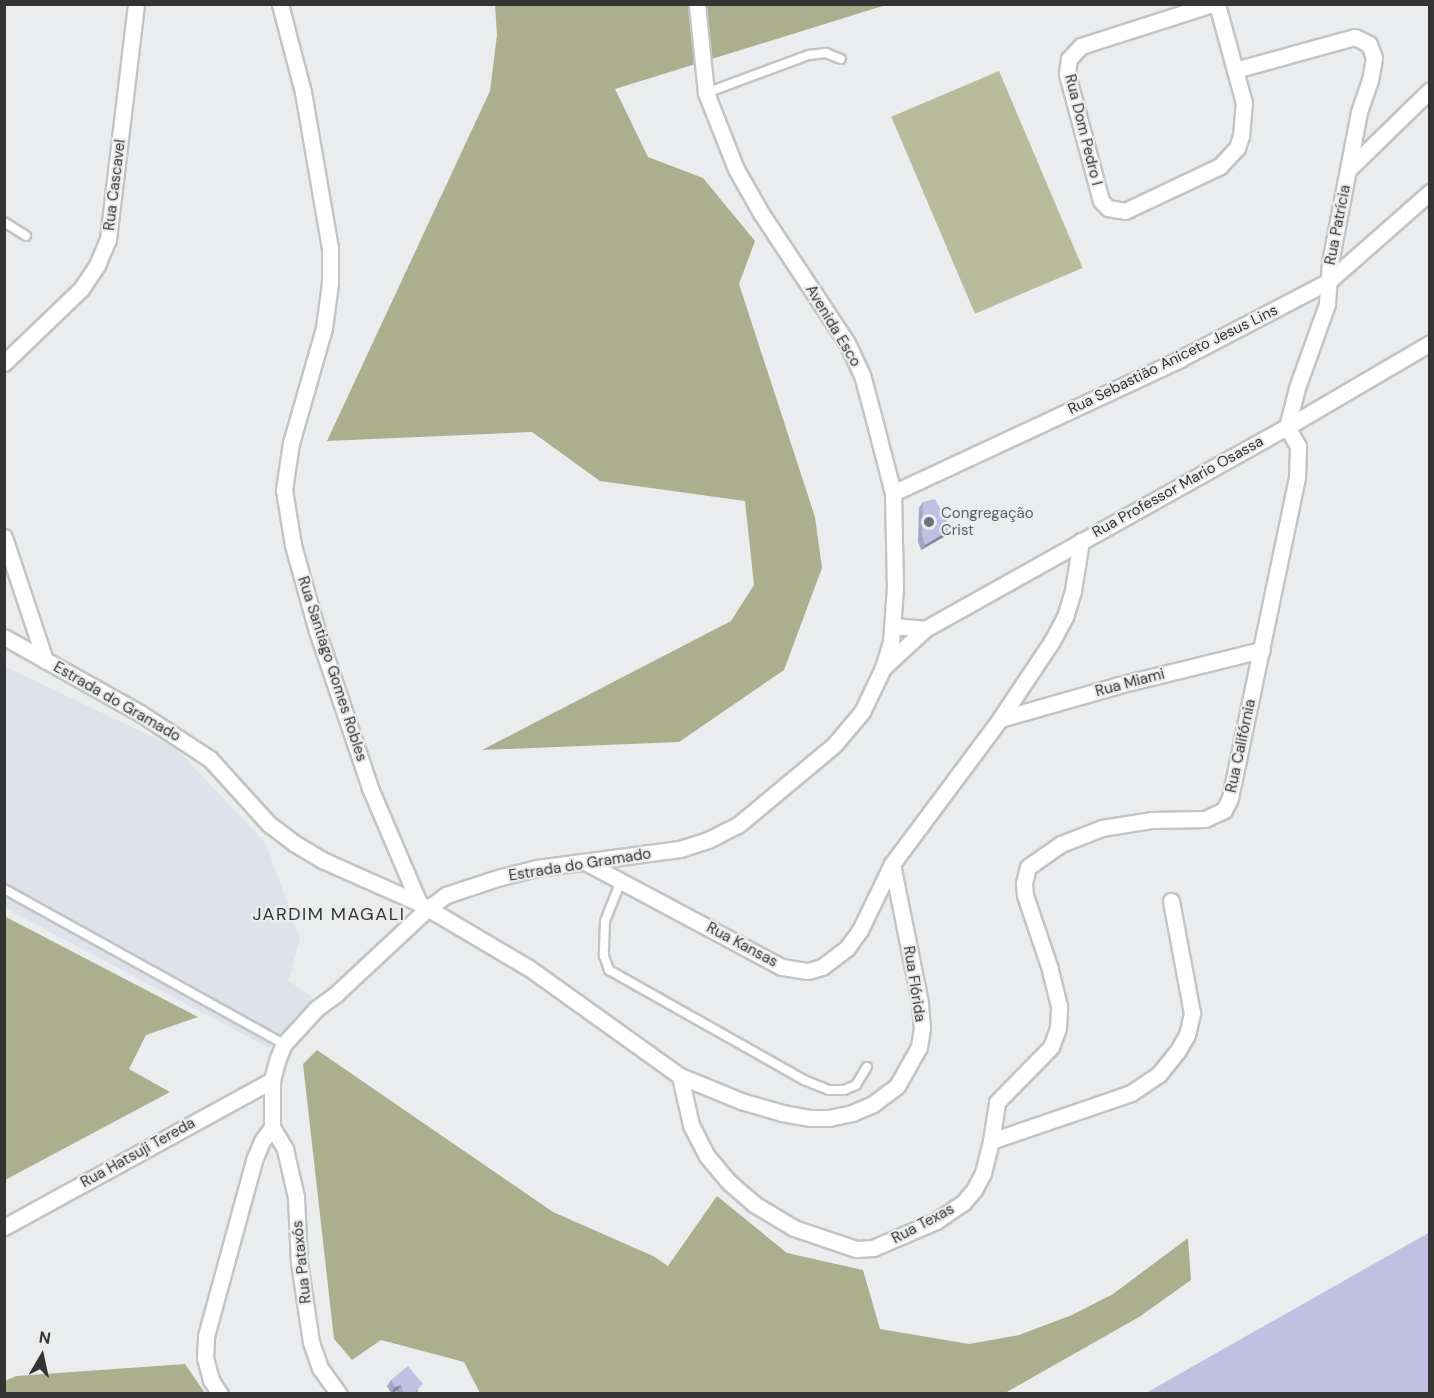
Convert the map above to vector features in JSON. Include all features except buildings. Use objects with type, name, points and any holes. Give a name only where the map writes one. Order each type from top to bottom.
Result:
[{"type":"street","name":"Rua Cascavel","points":[[4,363],[81,289],[97,265],[108,239],[136,4]]},
{"type":"street","name":"Rua Santiago Gomes Robles","points":[[280,4],[303,92],[330,248],[330,283],[324,328],[291,443],[284,490],[293,545],[317,632],[370,788],[423,906]]},
{"type":"street","name":"Avenida Esco","points":[[697,4],[706,93],[736,169],[761,213],[847,343],[857,364],[873,412],[893,493],[895,588],[892,626],[883,668]]},
{"type":"street","name":"Rua Dom Pedro I","points":[[1212,4],[1081,46],[1069,59],[1067,74],[1101,201],[1115,211],[1125,210],[1220,166],[1231,157],[1241,136],[1244,112],[1217,4]]},
{"type":"street","name":"Rua Patrícia","points":[[1235,70],[1343,39],[1364,40],[1369,44],[1374,58],[1349,170],[1324,318],[1297,388],[1287,427]]},
{"type":"street","points":[[1349,170],[1430,90]]},
{"type":"street","name":"Rua Sebastião Aniceto Jesus Lins","points":[[893,493],[1180,359],[1329,281],[1430,192]]},
{"type":"street","name":"Rua Professor Mario Osassa","points":[[883,668],[925,629],[1287,427],[1430,343]]},
{"type":"street","name":"Rua Califórnia","points":[[991,1141],[997,1102],[1051,1047],[1058,1028],[1059,1006],[1025,895],[1024,883],[1028,867],[1061,844],[1102,828],[1152,820],[1205,819],[1224,810],[1230,798],[1262,650],[1299,459],[1295,438],[1287,427]]},
{"type":"street","points":[[4,537],[45,660]]},
{"type":"street","points":[[892,864],[1000,719],[1065,617],[1073,590],[1081,541]]},
{"type":"street","points":[[892,626],[925,629]]},
{"type":"street","name":"Estrada do Gramado","points":[[4,637],[140,713],[210,759],[269,824],[294,843],[322,860],[423,906],[446,895],[492,879],[537,868],[680,849],[708,840],[738,825],[834,745],[862,712],[883,668]]},
{"type":"street","name":"Rua Miami","points":[[1000,719],[1119,685],[1262,650]]},
{"type":"street","name":"Rua Kansas","points":[[585,862],[782,967],[808,971],[822,967],[847,948],[860,930],[892,864]]},
{"type":"street","name":"Rua Flórida","points":[[423,906],[561,988],[680,1076],[741,1101],[811,1118],[852,1113],[873,1104],[897,1086],[919,1047],[922,1028],[920,1003],[892,864]]},
{"type":"street","points":[[991,1141],[1131,1093],[1159,1074],[1177,1052],[1187,1035],[1192,1012],[1171,901]]},
{"type":"street","points":[[220,1394],[211,1380],[205,1358],[206,1336],[254,1160],[262,1141],[272,1126],[272,1080],[284,1044],[317,1008],[336,994],[423,906]]},
{"type":"street","name":"Rua Texas","points":[[680,1076],[692,1125],[707,1156],[730,1183],[754,1204],[794,1228],[856,1249],[873,1248],[906,1236],[936,1221],[963,1203],[974,1190],[983,1173],[991,1141]]},
{"type":"street","name":"Rua Hatsuji Tereda","points":[[4,1227],[272,1080]]},
{"type":"street","name":"Rua Pataxós","points":[[272,1126],[285,1149],[296,1197],[299,1262],[311,1342],[320,1368],[339,1394]]},
{"type":"lane","points":[[706,93],[809,55],[826,53],[841,59]]},
{"type":"lane","points":[[4,222],[26,236]]},
{"type":"lane","points":[[621,881],[605,921],[604,956],[609,970],[804,1080],[829,1090],[844,1090],[856,1085],[867,1067]]},
{"type":"lane","points":[[4,889],[284,1044]]},
{"type":"shaded area","points":[[4,666],[176,748],[266,844],[300,938],[289,981],[313,998],[269,1048],[5,908]]},
{"type":"green space","points":[[495,5],[886,5],[615,89],[648,157],[703,178],[755,241],[739,284],[815,517],[822,568],[784,670],[679,742],[482,750],[731,621],[754,585],[745,501],[600,481],[532,432],[327,441],[490,91],[497,35]]},
{"type":"green space","points":[[999,71],[1083,268],[975,314],[891,117]]},
{"type":"green space","points":[[4,916],[198,1017],[146,1035],[129,1069],[170,1092],[5,1180]]},
{"type":"green space","points":[[317,1050],[553,1212],[653,1256],[668,1266],[717,1196],[787,1253],[863,1270],[880,1329],[969,1344],[1019,1335],[1072,1315],[1113,1294],[1188,1238],[1191,1280],[1139,1317],[1005,1393],[480,1393],[464,1362],[381,1340],[352,1360],[334,1339],[303,1064]]},
{"type":"green space","points":[[185,1364],[205,1393],[5,1393],[5,1381],[16,1376]]},
{"type":"place","name":"Congregação Crist","points":[[929,522]]},
{"type":"district","name":"JARDIM MAGALI","points":[[329,914]]}]
